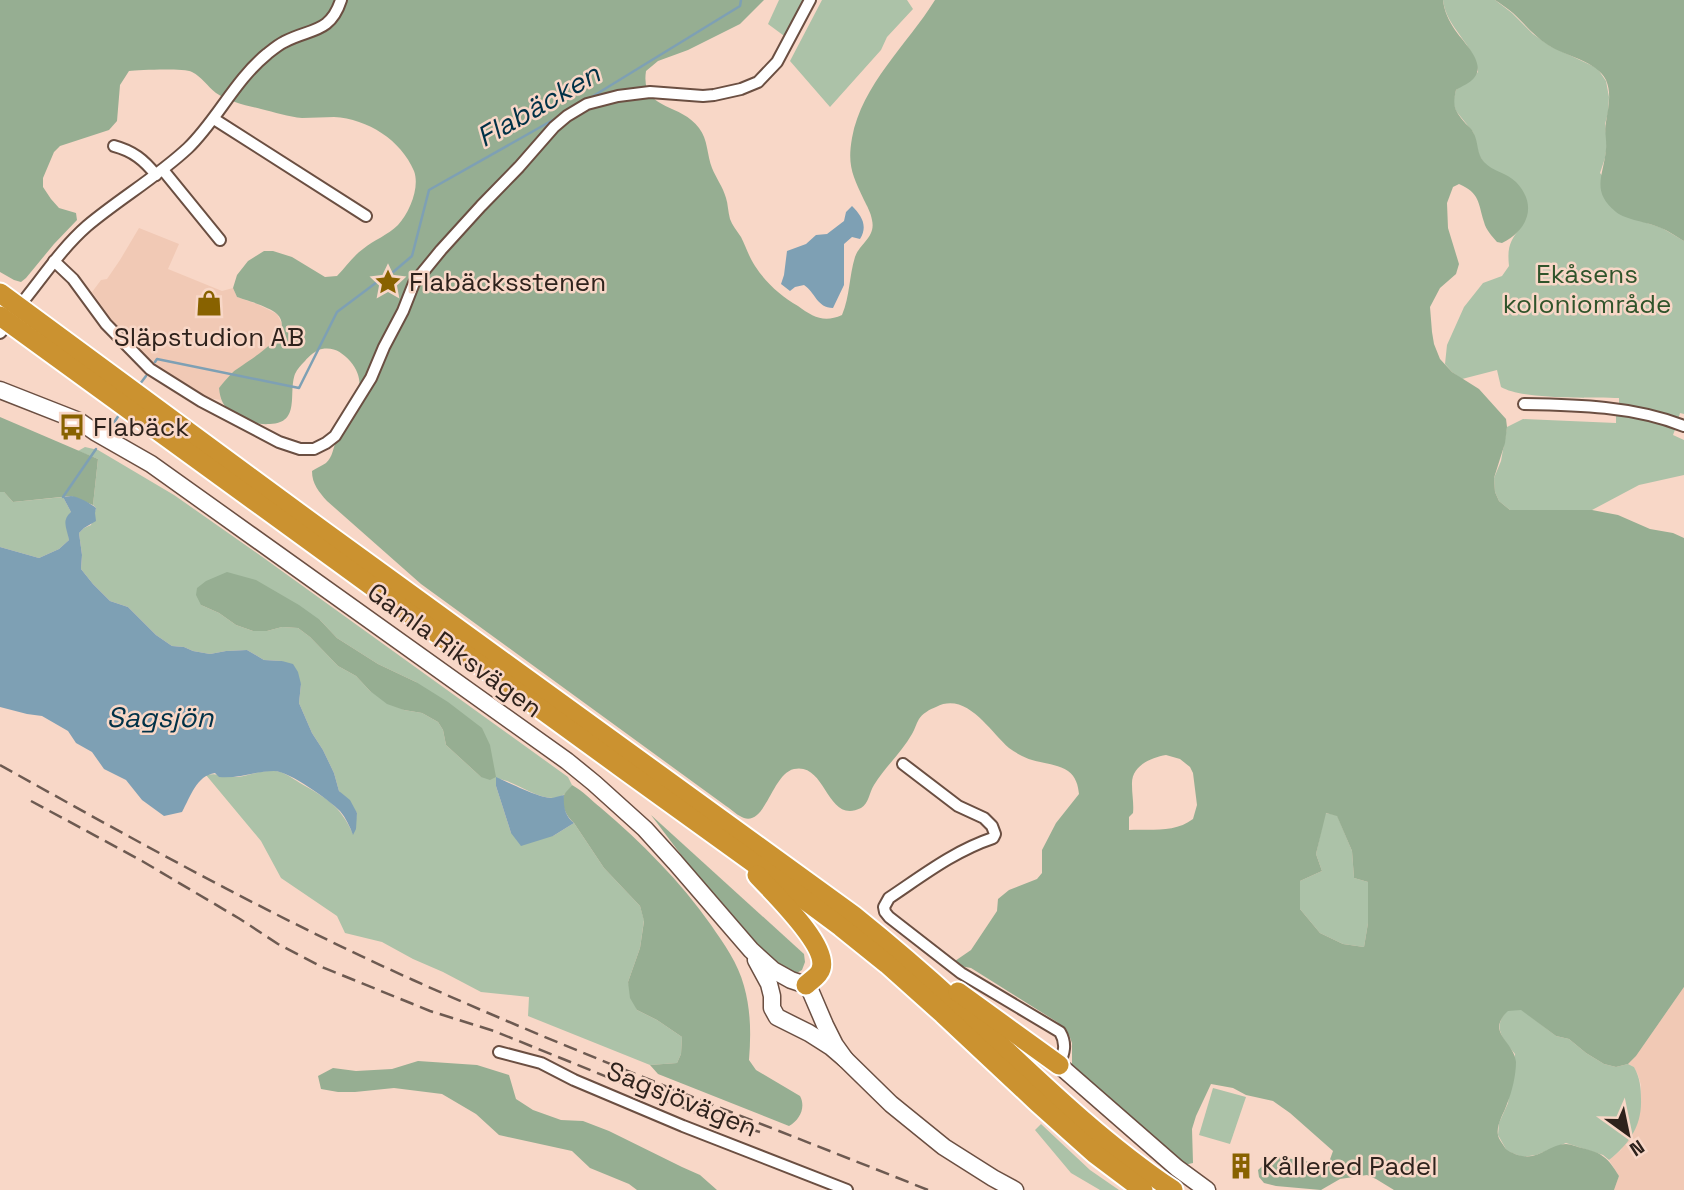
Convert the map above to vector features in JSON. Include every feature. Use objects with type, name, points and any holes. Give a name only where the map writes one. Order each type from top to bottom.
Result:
[{"type":"highway","points":[[0,293],[326,533],[808,881],[897,951],[1049,1091],[1172,1190]]},
{"type":"highway","points":[[1,327],[798,895],[887,964],[1037,1102],[1096,1154],[1143,1190]]},
{"type":"highway","points":[[727,844],[785,905],[819,950],[821,968],[817,976],[798,982]]},
{"type":"highway","points":[[897,951],[1059,1065]]},
{"type":"street","points":[[25,299],[54,261],[85,228],[160,172],[205,131],[262,58],[284,42],[325,25],[332,18],[341,0]]},
{"type":"street","points":[[54,261],[74,279],[106,324],[150,369],[201,401],[279,442],[300,449],[320,447],[335,436],[371,378],[414,284],[441,250],[554,127],[587,104],[618,96],[658,92],[703,96],[741,89],[758,82],[777,62],[810,0]]},
{"type":"street","points":[[214,119],[366,216]]},
{"type":"street","points":[[114,146],[128,150],[160,172],[220,240]]},
{"type":"street","name":"Gamla Riksvägen","points":[[0,390],[79,421],[151,464],[567,761],[645,829],[751,950],[773,970],[810,990],[835,1045],[845,1059]]},
{"type":"street","name":"Gamla Riksvägen","points":[[0,401],[72,427],[95,432]]},
{"type":"street","points":[[1524,404],[1583,405],[1617,409],[1650,415],[1684,426]]},
{"type":"street","points":[[903,764],[958,806],[984,818],[992,826],[995,835],[950,857],[888,898],[885,912],[961,973],[1060,1032],[1065,1040],[1065,1048],[1059,1065],[1177,1168],[1207,1190]]},
{"type":"street","name":"Gamla Riksvägen","points":[[751,950],[772,996],[772,1008],[777,1017],[831,1047],[891,1104],[944,1147],[1015,1190]]},
{"type":"street","points":[[772,996],[778,987],[798,982]]},
{"type":"street","name":"Sagsjövägen","points":[[499,1052],[541,1063],[574,1080],[683,1126],[847,1190]]},
{"type":"shaded area","points":[[139,228],[179,244],[168,269],[222,291],[233,288],[237,297],[277,314],[282,324],[279,335],[262,353],[233,372],[219,388],[221,400],[201,397],[155,367],[121,333],[92,292],[101,280],[107,279]]},
{"type":"shaded area","points":[[1684,987],[1684,1190],[1614,1190],[1619,1176],[1609,1160],[1621,1150],[1641,1105],[1638,1075],[1634,1067],[1628,1064]]},
{"type":"green space","points":[[0,0],[764,0],[740,24],[688,50],[658,61],[646,71],[646,84],[655,100],[691,120],[702,132],[712,168],[725,194],[731,221],[759,272],[786,298],[819,318],[830,319],[842,315],[855,257],[873,226],[851,164],[852,138],[857,118],[875,82],[935,0],[1443,0],[1449,19],[1478,66],[1474,78],[1456,90],[1455,108],[1473,131],[1484,162],[1516,182],[1527,199],[1524,224],[1502,243],[1497,242],[1486,228],[1475,195],[1459,184],[1453,187],[1447,203],[1448,228],[1459,264],[1456,274],[1440,288],[1430,307],[1434,344],[1440,359],[1452,372],[1479,389],[1506,419],[1505,443],[1494,478],[1499,501],[1510,510],[1592,510],[1618,515],[1650,529],[1684,538],[1684,987],[1636,1056],[1628,1064],[1616,1067],[1604,1064],[1569,1039],[1556,1036],[1521,1010],[1508,1011],[1499,1025],[1516,1062],[1512,1089],[1498,1127],[1498,1136],[1506,1149],[1515,1154],[1530,1156],[1566,1144],[1595,1152],[1608,1161],[1619,1176],[1614,1190],[1394,1190],[1367,1175],[1340,1179],[1321,1190],[1264,1183],[1258,1170],[1268,1161],[1280,1157],[1328,1165],[1333,1151],[1273,1101],[1211,1084],[1192,1129],[1193,1163],[1184,1165],[1072,1070],[1072,1043],[1069,1035],[1057,1022],[971,968],[960,966],[955,961],[971,950],[997,911],[998,899],[1009,890],[1037,879],[1042,873],[1042,850],[1056,823],[1079,794],[1076,781],[1068,771],[1019,754],[1009,748],[968,709],[958,704],[947,704],[931,709],[920,717],[908,741],[878,778],[861,808],[849,811],[840,808],[813,775],[805,769],[794,769],[780,780],[758,814],[752,818],[744,818],[421,584],[327,501],[313,480],[312,471],[330,458],[357,401],[357,371],[347,358],[331,349],[322,349],[308,357],[295,374],[290,413],[280,422],[256,423],[234,414],[223,403],[219,388],[233,372],[267,347],[281,331],[282,322],[274,311],[237,297],[233,288],[237,275],[248,261],[264,251],[273,251],[292,257],[325,277],[337,276],[359,252],[398,225],[406,213],[415,192],[416,177],[401,150],[382,133],[347,119],[292,117],[237,103],[216,93],[192,72],[129,71],[120,85],[117,121],[109,130],[60,146],[54,152],[43,178],[43,187],[51,199],[59,208],[76,213],[77,220],[21,282],[0,272]],"holes":[[[1166,755],[1180,759],[1193,773],[1197,805],[1193,819],[1171,828],[1129,830],[1129,817],[1133,813],[1132,785],[1135,773],[1148,761]],[[1326,813],[1337,816],[1352,851],[1354,878],[1368,882],[1368,923],[1364,947],[1343,944],[1320,933],[1300,909],[1300,881],[1322,871],[1316,854]]]},
{"type":"green space","points":[[779,0],[807,0],[787,38],[768,24]]},
{"type":"green space","points":[[822,0],[907,0],[913,9],[830,107],[790,61]]},
{"type":"green space","name":"Ekåsens koloniområde","points":[[1443,0],[1495,0],[1550,46],[1597,68],[1606,81],[1609,97],[1605,124],[1607,144],[1600,173],[1641,221],[1662,228],[1684,241],[1684,414],[1680,413],[1678,420],[1647,409],[1619,405],[1619,398],[1540,396],[1511,391],[1501,387],[1497,370],[1462,379],[1445,364],[1447,345],[1464,307],[1483,283],[1502,276],[1509,266],[1510,244],[1522,226],[1479,155],[1473,132],[1456,111],[1453,102],[1456,90],[1478,72],[1472,53],[1449,19]]},
{"type":"green space","points":[[1495,0],[1684,0],[1684,241],[1661,228],[1620,215],[1603,197],[1600,182],[1606,149],[1605,125],[1609,96],[1608,85],[1602,73],[1588,63],[1548,45]]},
{"type":"green space","points":[[1616,413],[1676,427],[1673,435],[1684,440],[1684,475],[1639,485],[1592,510],[1510,510],[1499,501],[1494,478],[1501,461],[1507,427],[1523,419],[1616,423]]},
{"type":"green space","points":[[0,417],[98,459],[93,505],[71,496],[13,502],[4,492],[0,492]]},
{"type":"green space","points":[[85,447],[98,450],[174,495],[568,777],[572,785],[567,792],[550,798],[499,779],[496,786],[511,833],[553,836],[574,823],[604,868],[640,906],[644,920],[640,948],[628,982],[637,1010],[682,1037],[681,1054],[677,1063],[650,1065],[528,1016],[529,997],[481,992],[382,942],[345,933],[337,916],[281,878],[261,841],[206,775],[238,777],[266,771],[282,773],[331,803],[343,816],[353,834],[357,813],[339,791],[334,773],[312,733],[299,703],[301,684],[282,661],[264,660],[247,650],[210,654],[172,646],[156,635],[128,607],[110,601],[93,584],[81,569],[79,533],[91,525],[96,508],[93,505],[98,459],[78,451]],"holes":[[[201,605],[320,620],[337,638],[378,664],[416,682],[481,777],[446,745],[438,722],[422,713],[404,710],[370,691],[356,676],[338,666],[298,628],[253,631],[236,625]]]},
{"type":"green space","points":[[0,492],[4,492],[13,502],[63,497],[71,512],[69,540],[59,549],[39,558],[0,547]]},
{"type":"green space","points":[[227,572],[256,580],[299,605],[320,620],[337,638],[448,702],[482,728],[490,745],[496,777],[490,780],[481,777],[446,745],[438,722],[422,713],[387,704],[356,676],[338,666],[298,628],[253,631],[236,625],[201,605],[196,595],[197,588]]},
{"type":"green space","points":[[572,785],[616,821],[660,863],[699,909],[726,947],[738,969],[746,995],[750,1023],[749,1060],[756,1070],[800,1096],[802,1100],[801,1113],[789,1126],[658,1074],[650,1065],[677,1063],[681,1054],[682,1037],[637,1010],[630,998],[628,982],[640,948],[644,921],[640,906],[604,868],[567,814],[563,799]]},
{"type":"green space","points":[[1325,813],[1337,815],[1352,851],[1354,878],[1368,882],[1368,923],[1364,947],[1343,944],[1320,933],[1300,909],[1300,881],[1322,871],[1316,854]]},
{"type":"green space","points":[[651,815],[804,954],[802,970],[795,974],[778,967],[688,864]]},
{"type":"green space","points":[[1521,1009],[1556,1036],[1569,1039],[1604,1064],[1616,1067],[1628,1064],[1634,1067],[1640,1087],[1641,1109],[1637,1126],[1623,1148],[1609,1160],[1603,1155],[1566,1143],[1536,1155],[1523,1157],[1507,1151],[1498,1135],[1499,1123],[1508,1103],[1515,1054],[1503,1038],[1500,1022],[1508,1010]]},
{"type":"green space","points":[[418,1061],[477,1065],[509,1075],[516,1099],[533,1110],[561,1120],[583,1121],[609,1131],[700,1175],[717,1190],[637,1190],[590,1168],[572,1151],[499,1135],[476,1114],[442,1094],[394,1088],[338,1092],[321,1089],[318,1076],[333,1068],[356,1071],[392,1069]]},
{"type":"green space","points":[[1213,1088],[1246,1097],[1230,1144],[1199,1135]]},
{"type":"green space","points":[[1041,1124],[1090,1170],[1119,1190],[1100,1190],[1071,1173],[1035,1130]]},
{"type":"water","points":[[852,206],[861,217],[864,230],[860,239],[852,237],[844,244],[844,285],[833,308],[820,303],[804,285],[790,291],[781,284],[787,251],[806,244],[816,235],[827,234],[844,221],[846,212]]},
{"type":"water","name":"Sagsjön","points":[[71,496],[96,508],[96,521],[79,533],[81,569],[110,601],[128,607],[156,635],[172,646],[210,654],[247,650],[264,660],[293,664],[301,684],[299,703],[334,773],[339,791],[350,800],[357,813],[353,835],[335,806],[299,781],[274,771],[226,777],[219,777],[215,773],[208,775],[199,782],[182,812],[164,816],[142,800],[126,780],[104,769],[92,752],[76,743],[68,731],[42,716],[0,707],[0,547],[39,558],[59,549],[69,540],[65,522],[71,512],[63,497]]},
{"type":"water","points":[[496,777],[540,796],[552,798],[564,795],[565,810],[574,823],[553,836],[521,846],[511,833],[496,786]]},
{"type":"waterway","name":"Flabäcken","points":[[590,98],[740,6],[741,0]]},
{"type":"waterway","name":"Flabäcken","points":[[392,273],[412,256],[429,190],[560,116]]},
{"type":"waterway","name":"Flabäcken","points":[[155,362],[157,359],[299,388],[337,312],[377,282]]},
{"type":"waterway","name":"Flabäcken","points":[[140,384],[146,376]]},
{"type":"waterway","name":"Flabäcken","points":[[109,430],[119,415]]},
{"type":"waterway","name":"Flabäcken","points":[[63,497],[96,449]]},
{"type":"railway","points":[[0,765],[153,850],[360,956],[605,1062],[928,1190]]},
{"type":"railway","points":[[31,801],[142,861],[278,944],[322,967],[430,1011],[494,1031],[701,1115],[760,1132]]},
{"type":"place","name":"Flabäcksstenen","points":[[388,282]]},
{"type":"place","name":"Släpstudion AB","points":[[209,303]]},
{"type":"place","name":"Flabäck","points":[[72,427]]},
{"type":"place","name":"Kållered Padel","points":[[1241,1166]]}]
